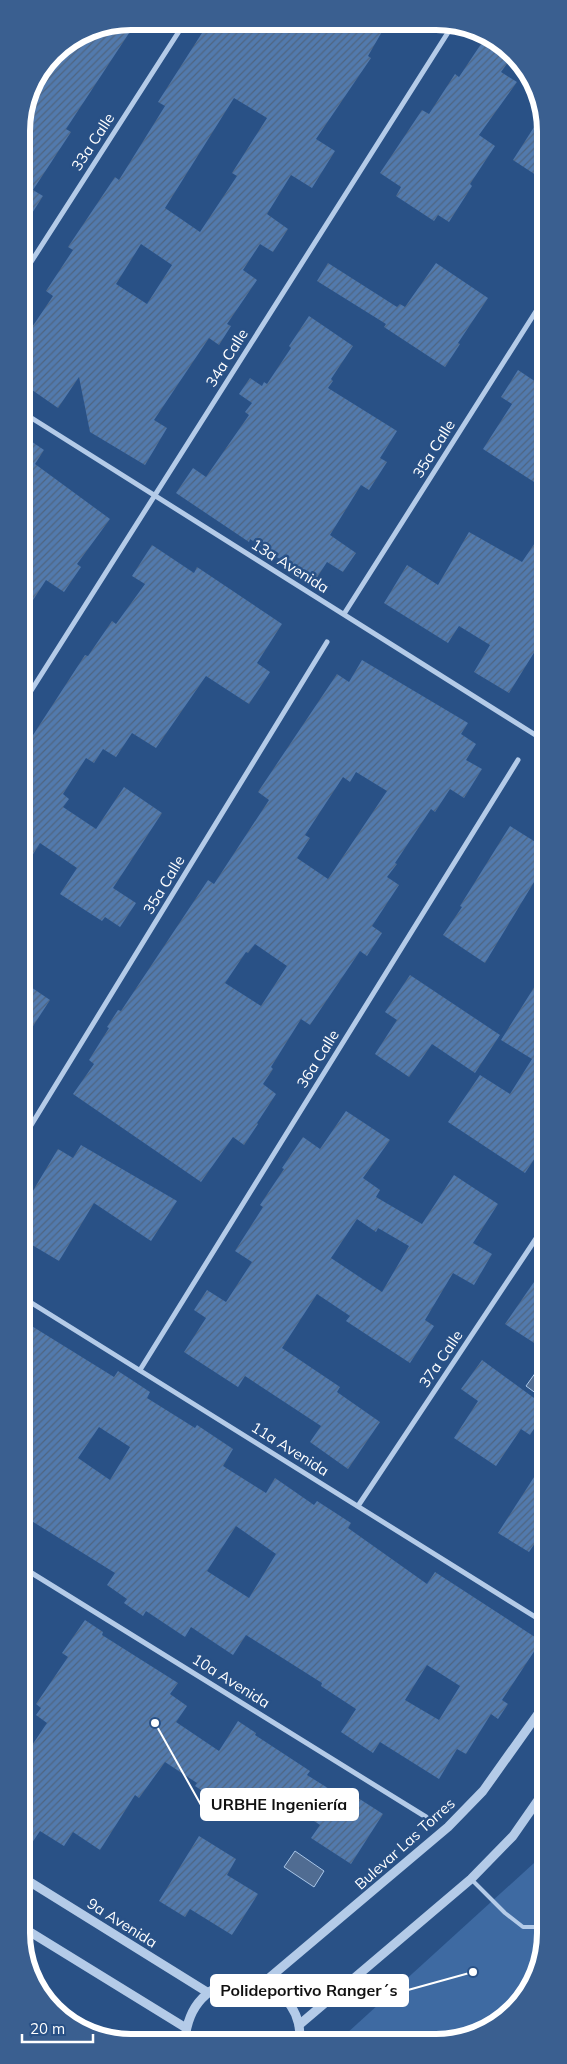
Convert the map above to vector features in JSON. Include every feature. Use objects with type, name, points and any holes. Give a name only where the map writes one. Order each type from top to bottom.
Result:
[{"type":"street","name":"33a Calle","points":[[30,264],[180,30]]},
{"type":"street","name":"34a Calle","points":[[30,692],[449,31]]},
{"type":"street","name":"35a Calle","points":[[344,614],[537,310]]},
{"type":"street","name":"13a Avenida","points":[[30,417],[535,734]]},
{"type":"street","name":"35a Calle","points":[[30,1127],[327,642]]},
{"type":"street","name":"36a Calle","points":[[140,1370],[518,760]]},
{"type":"street","name":"37a Calle","points":[[358,1506],[537,1237]]},
{"type":"street","name":"11a Avenida","points":[[30,1302],[537,1618]]},
{"type":"street","name":"10a Avenida","points":[[30,1571],[426,1817]]},
{"type":"street","name":"Bulevar Las Torres","points":[[262,1984],[448,1827],[483,1791],[537,1715]]},
{"type":"street","points":[[299,2025],[471,1879],[513,1836],[537,1803]]},
{"type":"street","name":"9a Avenida","points":[[30,1882],[207,1992]]},
{"type":"street","points":[[30,1932],[186,2028]]},
{"type":"street","points":[[186,2034],[190,2014],[207,1992],[224,1984],[244,1980],[262,1984],[279,1993],[292,2007],[299,2025],[300,2034]]},
{"type":"lane","points":[[471,1879],[505,1913],[524,1927],[537,1927]]},
{"type":"shaded area","points":[[536,1372],[537,1394],[526,1386]]},
{"type":"shaded area","points":[[295,1851],[324,1871],[314,1887],[284,1867]]},
{"type":"shaded area","points":[[537,1860],[537,1939],[534,1959],[520,1989],[502,2009],[480,2024],[449,2033],[346,2034]]},
{"type":"building","points":[[131,30],[66,129],[71,132],[33,190],[43,196],[30,216],[30,125],[33,105],[40,87],[55,65],[75,47],[99,35]]},
{"type":"building","points":[[204,30],[383,30],[368,56],[371,58],[316,139],[335,151],[312,188],[291,175],[267,214],[288,229],[273,252],[260,244],[243,270],[257,280],[227,324],[231,326],[219,345],[209,338],[154,420],[167,428],[145,465],[90,432],[79,377],[58,408],[30,389],[30,330],[53,296],[46,291],[73,250],[68,247],[115,177],[119,180],[165,106],[158,102]],"holes":[[[234,98],[267,118],[232,173],[237,176],[200,232],[165,208]],[[141,244],[172,265],[147,304],[116,284]]]},
{"type":"building","points":[[482,42],[497,51],[508,62],[501,72],[517,82],[479,135],[495,146],[470,184],[472,186],[449,222],[438,215],[434,221],[396,196],[401,187],[380,173],[422,110],[429,114],[455,74],[459,77]]},
{"type":"building","points":[[536,123],[537,176],[513,160]]},
{"type":"building","points":[[328,263],[397,307],[400,304],[405,307],[436,263],[488,298],[458,343],[460,344],[445,367],[384,327],[386,324],[317,281]]},
{"type":"building","points":[[309,316],[353,346],[331,379],[333,381],[328,388],[397,431],[380,458],[387,462],[369,490],[361,485],[330,535],[356,553],[343,572],[327,562],[314,582],[250,539],[249,542],[176,493],[193,468],[206,477],[249,415],[245,412],[252,403],[239,394],[250,378],[262,386],[264,382],[267,384],[291,348],[289,346]]},
{"type":"building","points":[[518,370],[537,383],[537,484],[483,449],[512,404],[501,397]]},
{"type":"building","points":[[30,440],[44,450],[35,464],[110,519],[77,564],[81,567],[64,592],[46,580],[30,605]]},
{"type":"building","points":[[469,532],[522,562],[537,540],[537,648],[509,693],[474,672],[490,645],[459,626],[448,643],[384,603],[407,565],[438,585]]},
{"type":"building","points":[[152,545],[194,573],[197,567],[282,624],[257,663],[270,672],[249,704],[206,676],[156,748],[132,733],[116,757],[103,749],[94,763],[86,758],[63,794],[69,799],[63,807],[96,829],[124,787],[162,813],[113,888],[136,903],[120,927],[105,917],[102,921],[60,894],[77,868],[40,843],[30,859],[30,740],[85,655],[88,656],[112,621],[116,624],[145,584],[132,576]]},
{"type":"building","points":[[362,660],[468,723],[461,734],[476,744],[466,760],[482,769],[464,798],[450,789],[435,812],[431,809],[387,877],[399,885],[372,926],[382,933],[367,956],[360,951],[310,1025],[301,1019],[271,1067],[273,1069],[263,1084],[276,1094],[258,1124],[244,1145],[233,1137],[201,1182],[73,1094],[94,1064],[89,1060],[118,1010],[121,1011],[208,880],[214,884],[269,800],[258,792],[278,762],[337,674],[349,682]],"holes":[[[356,772],[387,791],[328,879],[297,858],[310,838],[305,835],[343,777],[350,782]],[[255,944],[287,966],[261,1006],[225,983],[246,952],[248,953]]]},
{"type":"building","points":[[510,826],[537,843],[537,877],[485,963],[443,935],[462,907],[460,906]]},
{"type":"building","points":[[410,975],[500,1035],[475,1073],[432,1044],[409,1077],[375,1054],[397,1020],[385,1012]]},
{"type":"building","points":[[537,983],[537,1155],[525,1173],[448,1122],[480,1075],[510,1094],[532,1059],[501,1040]]},
{"type":"building","points":[[30,986],[50,1000],[30,1031]]},
{"type":"building","points":[[346,1111],[390,1140],[363,1178],[380,1190],[376,1197],[422,1224],[454,1175],[498,1204],[473,1243],[492,1254],[474,1285],[453,1273],[425,1320],[434,1326],[410,1363],[346,1321],[350,1316],[317,1294],[282,1348],[340,1387],[337,1392],[380,1422],[348,1469],[310,1442],[321,1426],[245,1376],[238,1387],[184,1352],[206,1318],[194,1310],[207,1290],[226,1302],[252,1262],[235,1251],[263,1207],[260,1205],[284,1169],[282,1168],[303,1137],[320,1149]],"holes":[[[357,1219],[376,1232],[378,1228],[409,1246],[382,1292],[331,1258]]]},
{"type":"building","points":[[81,1145],[177,1201],[151,1241],[94,1203],[59,1261],[30,1244],[30,1196],[58,1149],[73,1158]]},
{"type":"building","points":[[537,1278],[537,1345],[505,1324]]},
{"type":"building","points":[[30,1325],[114,1377],[118,1371],[150,1392],[147,1398],[195,1428],[197,1425],[233,1449],[223,1466],[266,1493],[275,1478],[314,1505],[317,1501],[351,1523],[348,1528],[427,1584],[435,1572],[537,1638],[537,1647],[502,1700],[508,1704],[498,1719],[491,1714],[466,1754],[457,1749],[439,1779],[380,1742],[373,1753],[341,1732],[356,1709],[321,1686],[322,1683],[246,1635],[233,1655],[191,1627],[185,1637],[146,1611],[143,1616],[124,1603],[127,1599],[107,1585],[115,1573],[30,1520]],"holes":[[[99,1427],[130,1447],[110,1480],[78,1458]],[[236,1526],[276,1554],[249,1598],[207,1571]],[[427,1665],[460,1686],[439,1720],[405,1700]]]},
{"type":"building","points":[[482,1360],[537,1400],[537,1424],[530,1435],[521,1429],[496,1466],[454,1438],[478,1401],[461,1389]]},
{"type":"building","points":[[537,1472],[537,1540],[529,1552],[498,1533]]},
{"type":"building","points":[[85,1620],[103,1632],[102,1635],[178,1683],[170,1694],[187,1706],[176,1722],[219,1751],[238,1721],[256,1733],[255,1735],[310,1771],[307,1775],[339,1795],[344,1789],[383,1814],[351,1864],[311,1838],[320,1825],[289,1804],[280,1817],[267,1808],[260,1819],[233,1800],[228,1808],[195,1786],[197,1783],[165,1762],[139,1798],[135,1795],[100,1850],[73,1832],[64,1846],[40,1831],[30,1846],[30,1748],[47,1723],[36,1715],[41,1708],[36,1704],[68,1657],[62,1653]]},
{"type":"building","points":[[199,1836],[236,1859],[227,1875],[258,1894],[232,1935],[190,1909],[185,1917],[159,1901]]},
{"type":"place","name":"URBHE Ingeniería","points":[[155,1723]]},
{"type":"place","name":"Polideportivo Ranger´s","points":[[473,1972]]}]
